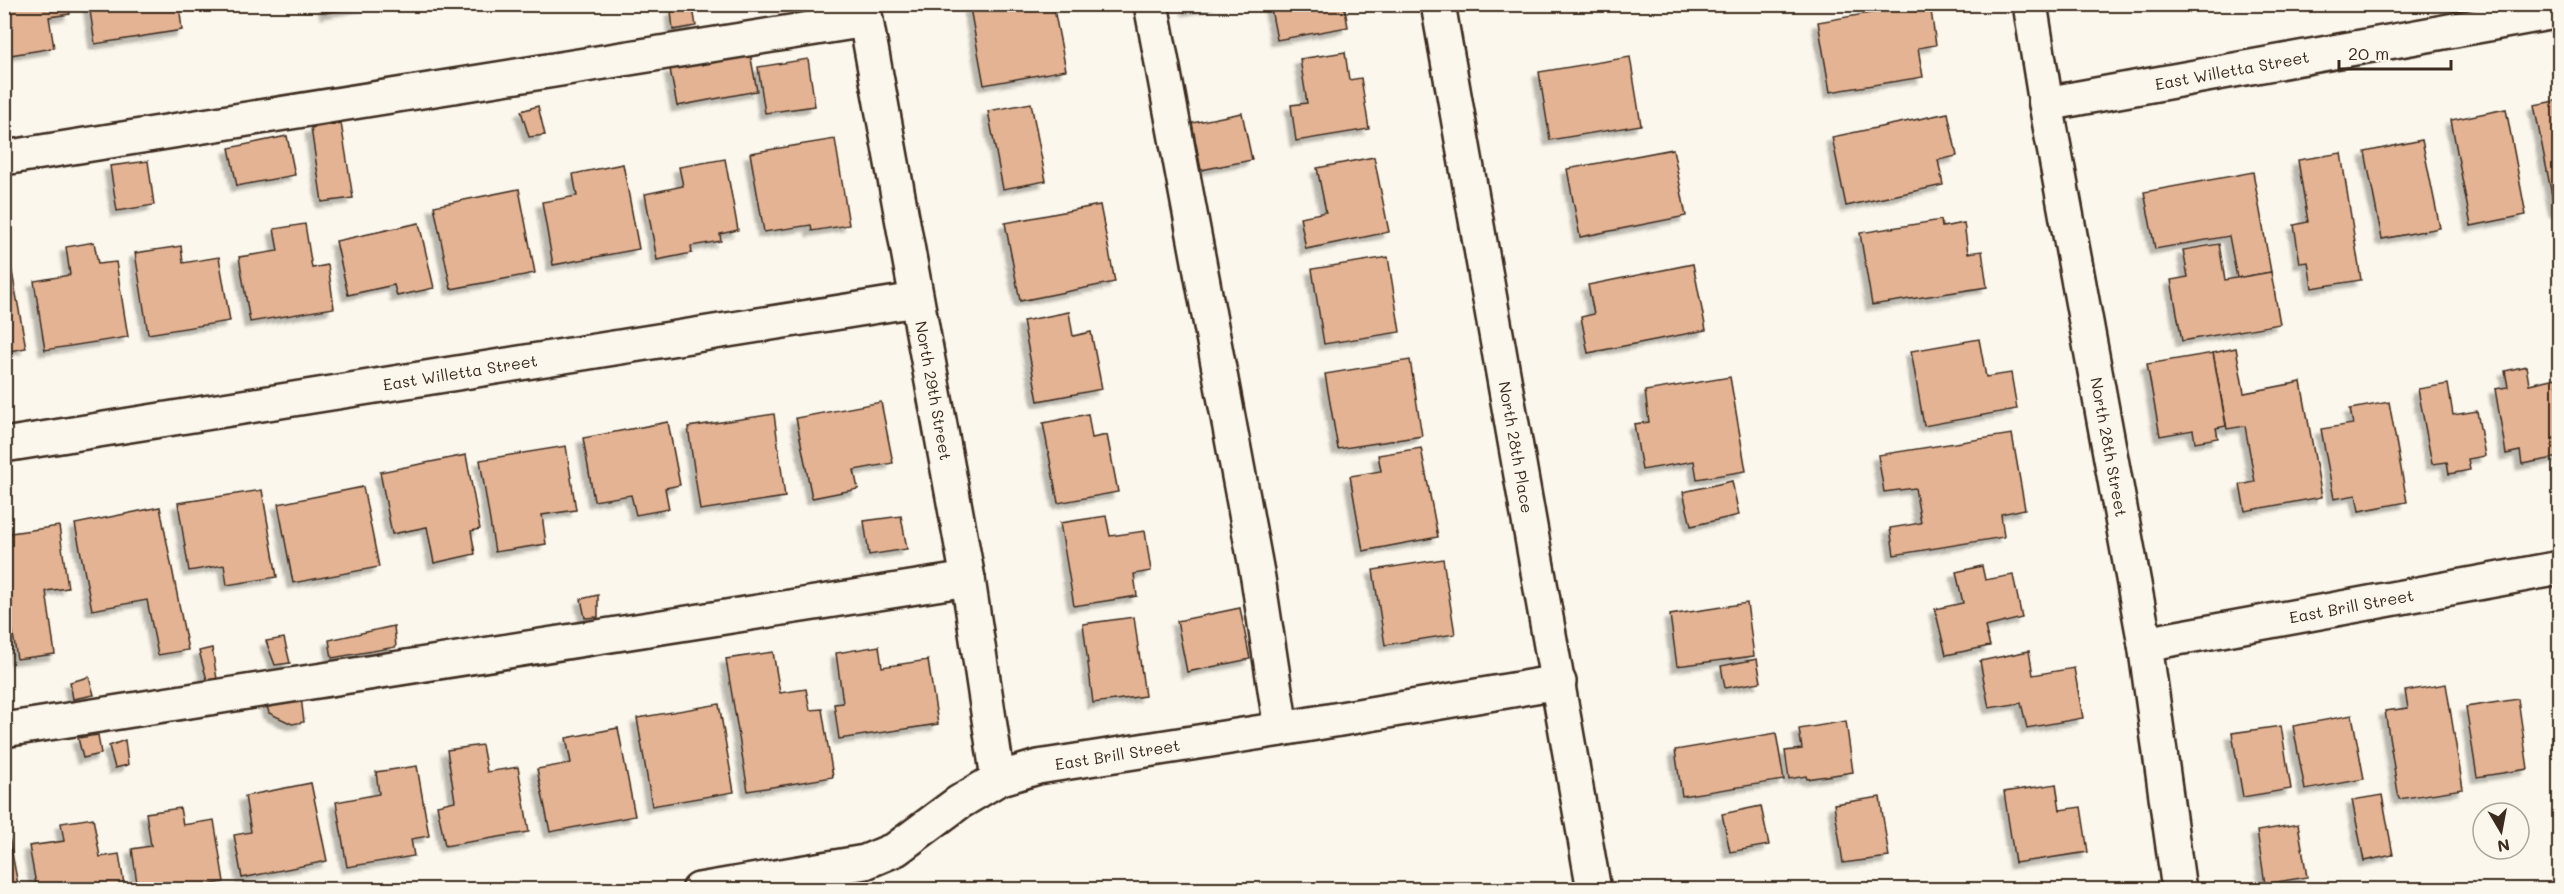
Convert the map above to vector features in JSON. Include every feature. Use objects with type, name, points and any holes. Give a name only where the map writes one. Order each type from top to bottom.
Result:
[{"type":"street","points":[[1151,4],[1258,578],[1281,729]]},
{"type":"street","name":"North 28th Place","points":[[1438,4],[1594,890]]},
{"type":"street","name":"North 28th Street","points":[[2030,4],[2046,104],[2145,644],[2179,890]]},
{"type":"street","name":"East Willetta Street","points":[[2046,104],[2559,11]]},
{"type":"street","points":[[4,158],[865,12]]},
{"type":"street","name":"North 29th Street","points":[[865,12],[968,579],[998,779]]},
{"type":"street","name":"East Willetta Street","points":[[4,445],[916,300]]},
{"type":"street","name":"East Brill Street","points":[[2145,644],[2559,568]]},
{"type":"street","points":[[4,730],[968,579]]},
{"type":"street","name":"East Brill Street","points":[[699,890],[865,862],[896,849],[958,803],[998,779],[1038,766],[1281,729],[1559,682]]},
{"type":"building","points":[[4,4],[68,4],[70,14],[49,17],[54,48],[4,56]]},
{"type":"building","points":[[89,4],[179,4],[182,30],[95,44]]},
{"type":"building","points":[[324,4],[368,4],[368,5],[326,13]]},
{"type":"building","points":[[987,4],[1053,4],[1066,70],[984,85],[970,8]]},
{"type":"building","points":[[1187,4],[1218,4],[1188,10]]},
{"type":"building","points":[[1270,4],[1344,4],[1348,27],[1277,40]]},
{"type":"building","points":[[1930,4],[1936,45],[1918,48],[1923,77],[1830,92],[1818,22]]},
{"type":"building","points":[[693,8],[696,26],[673,30],[671,11]]},
{"type":"building","points":[[1345,52],[1349,80],[1361,78],[1369,129],[1296,141],[1291,105],[1307,103],[1300,59]]},
{"type":"building","points":[[750,53],[757,91],[677,106],[670,69]]},
{"type":"building","points":[[1630,57],[1641,125],[1550,140],[1539,72]]},
{"type":"building","points":[[808,59],[815,106],[765,113],[758,67]]},
{"type":"building","points":[[2560,100],[2560,210],[2555,211],[2534,105]]},
{"type":"building","points":[[1031,103],[1046,181],[1003,189],[988,111]]},
{"type":"building","points":[[538,106],[545,135],[529,137],[521,111]]},
{"type":"building","points":[[2506,109],[2526,215],[2471,226],[2451,120]]},
{"type":"building","points":[[1242,113],[1252,160],[1201,170],[1192,123]]},
{"type":"building","points":[[1948,113],[1957,156],[1938,160],[1943,185],[1846,206],[1832,137]]},
{"type":"building","points":[[341,123],[353,198],[322,202],[311,128]]},
{"type":"building","points":[[287,136],[295,175],[237,186],[229,148]]},
{"type":"building","points":[[835,139],[849,225],[812,231],[811,225],[764,232],[750,153]]},
{"type":"building","points":[[2422,140],[2440,228],[2382,239],[2365,152]]},
{"type":"building","points":[[1673,149],[1686,216],[1580,237],[1567,169]]},
{"type":"building","points":[[2341,153],[2361,280],[2312,288],[2308,262],[2300,263],[2294,225],[2308,222],[2298,160]]},
{"type":"building","points":[[1374,157],[1389,232],[1306,249],[1300,217],[1326,212],[1317,168]]},
{"type":"building","points":[[725,159],[738,230],[720,234],[721,241],[691,246],[692,253],[657,260],[645,194],[683,186],[679,167]]},
{"type":"building","points":[[148,161],[154,205],[117,211],[110,166]]},
{"type":"building","points":[[623,164],[639,249],[553,265],[542,202],[577,196],[573,174]]},
{"type":"building","points":[[2253,172],[2271,272],[2237,278],[2229,236],[2155,249],[2144,192]]},
{"type":"building","points":[[519,189],[535,273],[451,289],[434,206]]},
{"type":"building","points":[[1100,205],[1115,282],[1020,301],[1005,223]]},
{"type":"building","points":[[1941,220],[1942,227],[1964,223],[1968,253],[1982,251],[1987,287],[1872,305],[1860,233]]},
{"type":"building","points":[[419,223],[434,288],[397,296],[394,285],[348,295],[336,241]]},
{"type":"building","points":[[305,224],[312,268],[328,265],[334,308],[250,322],[239,257],[278,251],[274,229]]},
{"type":"building","points":[[94,242],[98,264],[116,262],[128,337],[45,350],[34,281],[70,275],[66,247]]},
{"type":"building","points":[[2219,244],[2225,280],[2271,272],[2280,324],[2182,341],[2171,280],[2188,277],[2183,250]]},
{"type":"building","points":[[7,245],[26,348],[4,352],[4,246]]},
{"type":"building","points":[[181,246],[183,263],[219,257],[230,321],[148,334],[135,253]]},
{"type":"building","points":[[1388,257],[1400,332],[1324,344],[1312,269]]},
{"type":"building","points":[[1693,264],[1706,330],[1588,353],[1581,317],[1594,314],[1588,285]]},
{"type":"building","points":[[1069,312],[1073,336],[1091,332],[1102,389],[1038,401],[1023,321]]},
{"type":"building","points":[[1979,339],[1986,377],[2011,373],[2017,409],[1924,426],[1911,351]]},
{"type":"building","points":[[2236,348],[2244,393],[2301,382],[2322,497],[2245,511],[2240,485],[2255,482],[2245,426],[2227,429],[2213,353]]},
{"type":"building","points":[[2213,353],[2226,426],[2216,428],[2218,438],[2195,442],[2193,430],[2160,436],[2147,364]]},
{"type":"building","points":[[1410,360],[1422,436],[1338,449],[1325,374]]},
{"type":"building","points":[[2526,366],[2529,384],[2556,378],[2560,400],[2560,457],[2522,464],[2520,451],[2506,454],[2495,389],[2508,387],[2505,371]]},
{"type":"building","points":[[1730,377],[1746,471],[1697,479],[1694,461],[1642,470],[1634,424],[1649,422],[1645,391]]},
{"type":"building","points":[[2448,384],[2453,415],[2477,411],[2485,456],[2468,459],[2470,470],[2449,474],[2447,462],[2432,464],[2418,389]]},
{"type":"building","points":[[881,402],[893,463],[854,470],[858,489],[812,498],[796,418]]},
{"type":"building","points":[[2389,402],[2407,502],[2359,511],[2356,495],[2334,499],[2321,429],[2353,424],[2350,409]]},
{"type":"building","points":[[774,414],[785,497],[700,510],[688,427]]},
{"type":"building","points":[[1088,414],[1092,438],[1107,435],[1118,492],[1058,503],[1043,423]]},
{"type":"building","points":[[668,422],[680,485],[665,488],[669,509],[636,515],[631,495],[594,501],[583,438]]},
{"type":"building","points":[[2012,434],[2025,509],[2001,514],[2004,537],[1894,555],[1890,528],[1921,523],[1915,488],[1884,492],[1878,455]]},
{"type":"building","points":[[566,446],[576,510],[542,515],[546,544],[495,552],[480,460]]},
{"type":"building","points":[[1421,448],[1438,537],[1363,551],[1350,476],[1381,471],[1378,455]]},
{"type":"building","points":[[466,455],[480,529],[471,531],[475,554],[434,563],[427,527],[392,534],[380,472]]},
{"type":"building","points":[[1732,481],[1739,515],[1691,526],[1683,492]]},
{"type":"building","points":[[363,487],[379,567],[293,583],[278,504]]},
{"type":"building","points":[[262,490],[277,577],[227,585],[224,565],[189,571],[178,503]]},
{"type":"building","points":[[160,507],[188,650],[158,655],[147,600],[92,610],[75,524]]},
{"type":"building","points":[[901,516],[907,549],[869,555],[864,521]]},
{"type":"building","points":[[1106,516],[1110,536],[1145,531],[1151,571],[1134,574],[1137,596],[1074,606],[1060,523]]},
{"type":"building","points":[[59,526],[68,588],[46,591],[55,654],[17,659],[11,621],[4,622],[4,534]]},
{"type":"building","points":[[1443,559],[1455,634],[1385,645],[1373,570]]},
{"type":"building","points":[[1982,566],[1985,580],[2013,575],[2022,618],[1985,627],[1990,646],[1946,655],[1935,609],[1963,603],[1956,572]]},
{"type":"building","points":[[598,595],[598,617],[585,618],[581,599]]},
{"type":"building","points":[[1747,603],[1754,656],[1677,666],[1670,615]]},
{"type":"building","points":[[1240,608],[1250,659],[1187,672],[1177,621]]},
{"type":"building","points":[[1134,617],[1145,696],[1093,703],[1083,624]]},
{"type":"building","points":[[394,626],[396,647],[332,658],[329,640]]},
{"type":"building","points":[[284,638],[290,663],[275,665],[266,641]]},
{"type":"building","points":[[879,646],[882,667],[928,660],[938,724],[839,739],[834,704],[843,703],[836,653]]},
{"type":"building","points":[[212,648],[217,679],[207,680],[199,651]]},
{"type":"building","points":[[2029,651],[2033,675],[2074,668],[2083,718],[2027,728],[2021,703],[1989,708],[1980,661]]},
{"type":"building","points":[[773,652],[780,693],[806,689],[810,710],[822,709],[833,777],[748,791],[726,659]]},
{"type":"building","points":[[1757,659],[1761,682],[1725,688],[1721,666]]},
{"type":"building","points":[[89,677],[94,695],[73,699],[70,682]]},
{"type":"building","points":[[2446,684],[2463,789],[2399,799],[2385,711],[2408,708],[2405,691]]},
{"type":"building","points":[[301,697],[304,722],[292,724],[269,713],[266,703]]},
{"type":"building","points":[[2518,699],[2528,769],[2477,777],[2466,707]]},
{"type":"building","points":[[719,704],[734,792],[652,806],[637,718]]},
{"type":"building","points":[[2352,715],[2364,779],[2305,790],[2293,726]]},
{"type":"building","points":[[1846,721],[1853,772],[1807,779],[1806,776],[1789,779],[1785,751],[1802,749],[1799,729]]},
{"type":"building","points":[[2281,726],[2291,789],[2243,797],[2232,733]]},
{"type":"building","points":[[618,728],[635,816],[550,832],[537,769],[571,763],[566,738]]},
{"type":"building","points":[[1776,733],[1784,780],[1682,796],[1675,750]]},
{"type":"building","points":[[98,735],[101,754],[83,758],[78,738]]},
{"type":"building","points":[[125,740],[128,765],[115,768],[109,746]]},
{"type":"building","points":[[482,745],[487,772],[518,767],[529,832],[445,846],[437,805],[455,801],[447,750]]},
{"type":"building","points":[[417,766],[429,836],[411,839],[414,856],[347,867],[336,802],[379,794],[376,772]]},
{"type":"building","points":[[311,783],[327,861],[242,878],[234,835],[251,832],[245,796]]},
{"type":"building","points":[[2056,784],[2060,810],[2081,807],[2088,852],[2015,863],[2004,792]]},
{"type":"building","points":[[2382,795],[2393,855],[2364,861],[2352,800]]},
{"type":"building","points":[[1880,797],[1889,857],[1843,863],[1834,804]]},
{"type":"building","points":[[1761,806],[1769,845],[1730,852],[1722,814]]},
{"type":"building","points":[[180,808],[183,825],[214,820],[224,882],[178,890],[138,890],[132,849],[151,846],[146,813]]},
{"type":"building","points":[[93,818],[100,857],[119,854],[125,890],[37,890],[29,846],[64,841],[61,823]]},
{"type":"building","points":[[2298,824],[2307,877],[2265,884],[2257,831]]},
{"type":"building","points":[[9,837],[19,890],[4,890],[4,838]]}]
